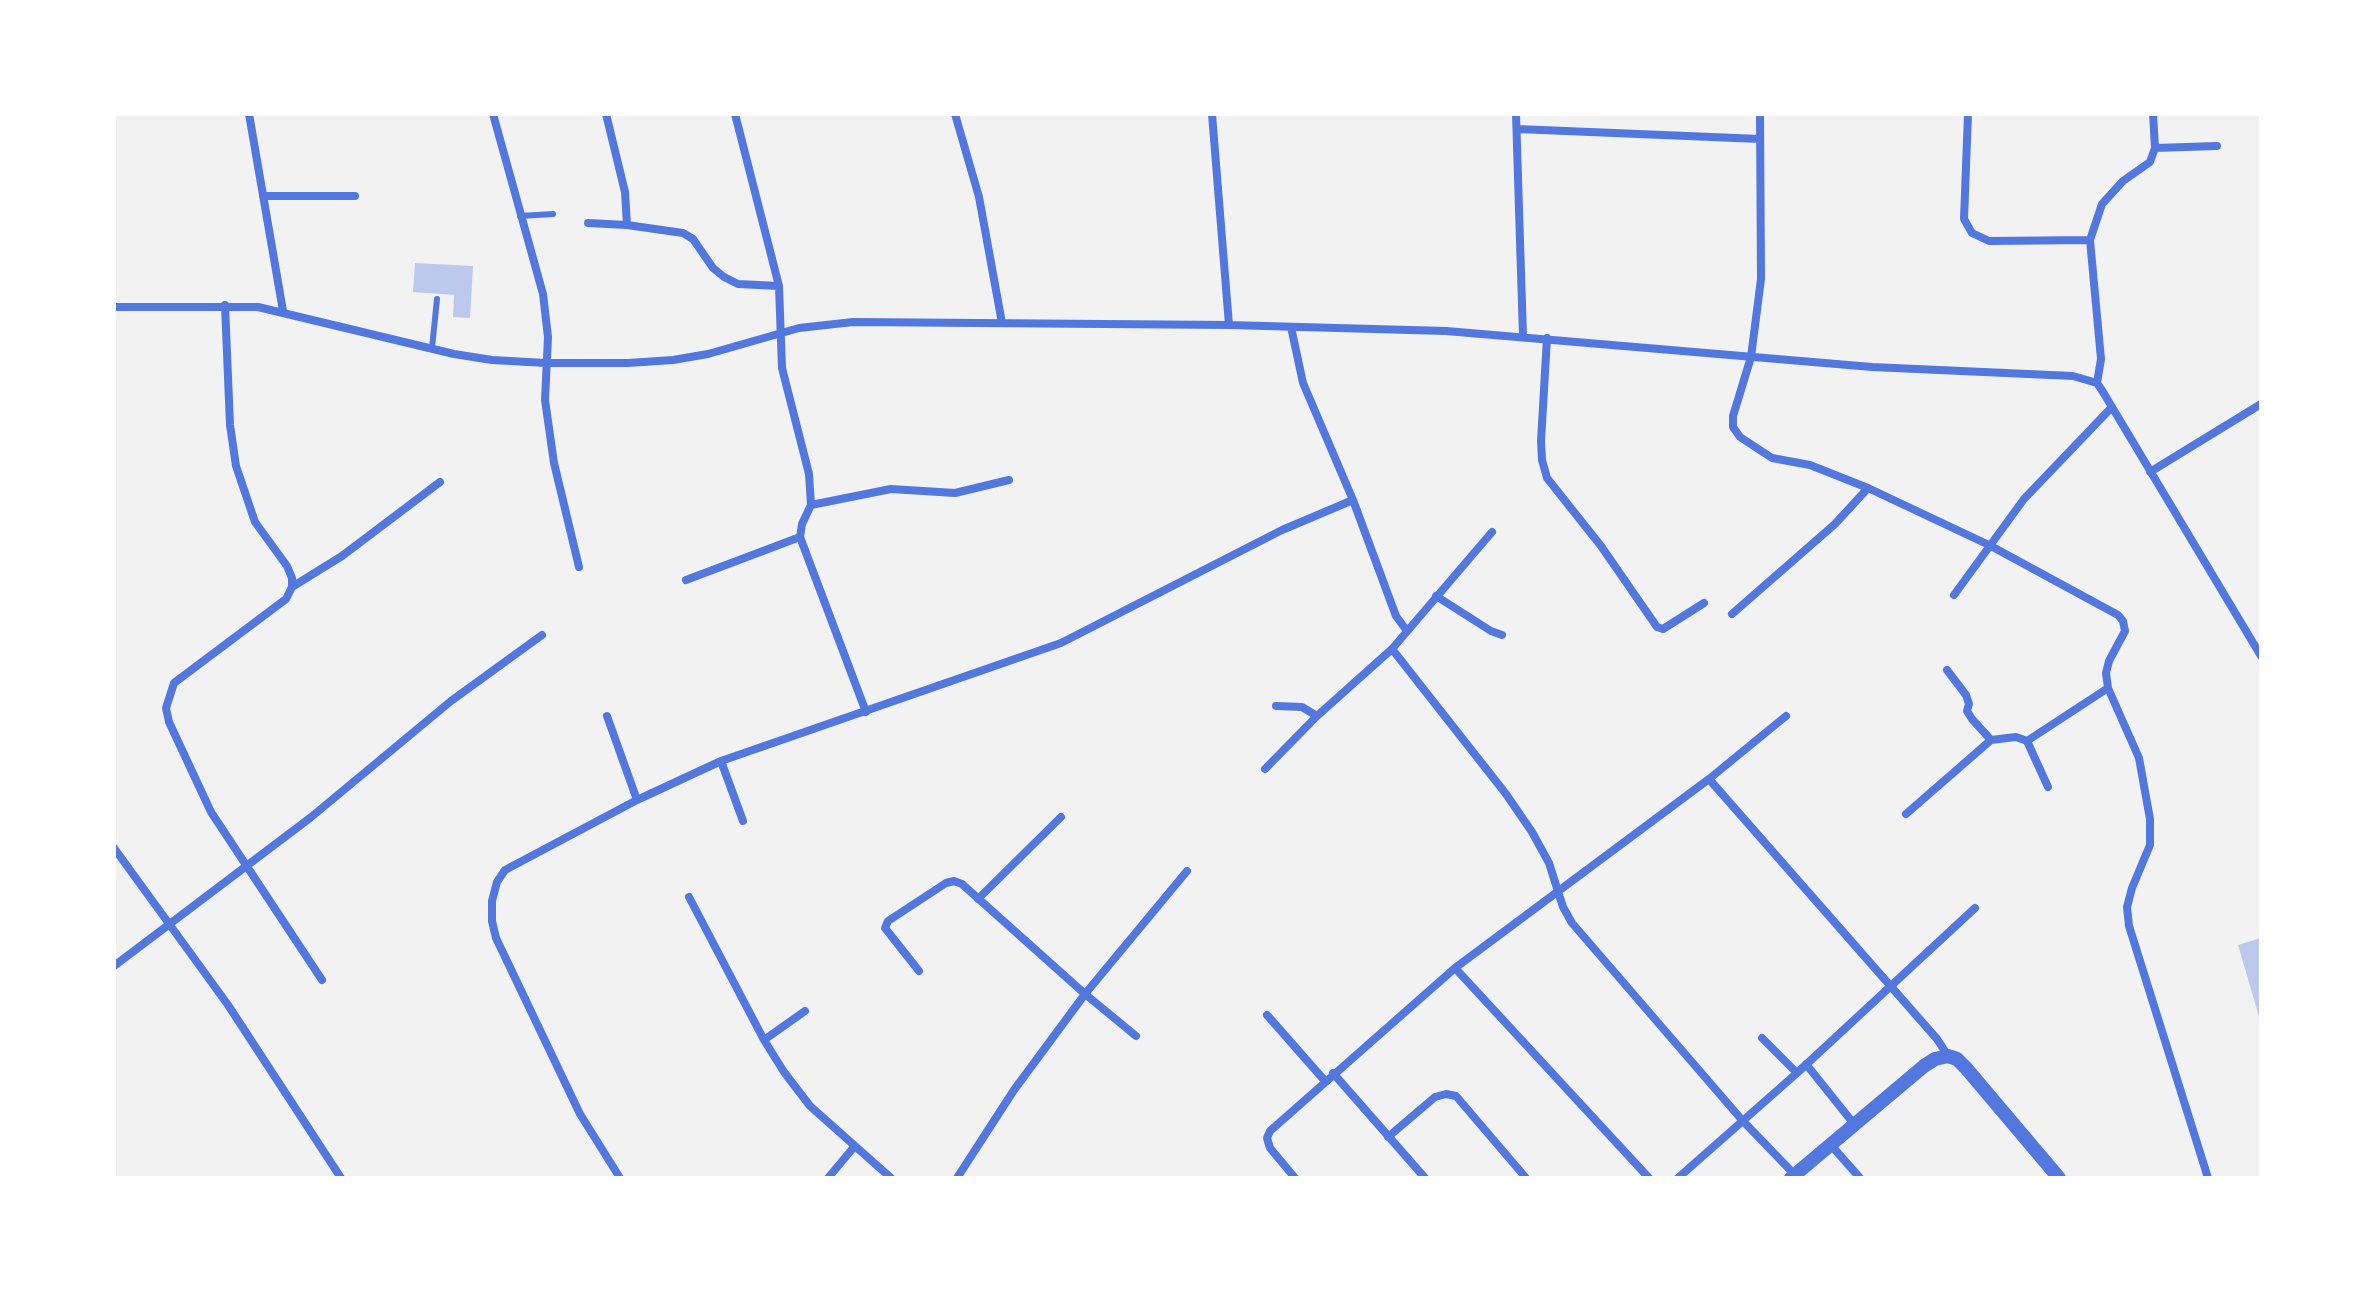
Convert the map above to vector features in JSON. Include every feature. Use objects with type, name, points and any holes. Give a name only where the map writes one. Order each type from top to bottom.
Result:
[{"type":"street","points":[[249,114],[283,311]]},
{"type":"street","points":[[493,114],[545,306],[545,400],[554,463],[579,567]]},
{"type":"street","points":[[606,114],[625,192],[627,225]]},
{"type":"street","points":[[735,114],[779,286],[782,368],[809,474],[811,505],[800,537],[866,712]]},
{"type":"street","points":[[955,114],[979,197],[1002,323]]},
{"type":"street","points":[[1212,114],[1229,325]]},
{"type":"street","points":[[1516,114],[1523,336]]},
{"type":"street","points":[[1760,114],[1761,279],[1751,357],[1733,416],[1733,427],[1740,437],[1772,458],[1810,465],[1868,488],[1989,545],[2118,615],[2123,621],[2125,631],[2106,673],[2108,688],[2139,758],[2150,819],[2150,845],[2127,907],[2129,926],[2208,1178]]},
{"type":"street","points":[[1968,114],[1964,219],[1972,233],[1989,241],[2090,240]]},
{"type":"street","points":[[2153,114],[2155,148],[2150,162],[2123,181],[2102,204],[2090,240],[2101,359],[2097,383],[2261,656]]},
{"type":"street","points":[[1517,129],[1760,139]]},
{"type":"street","points":[[2155,148],[2217,146]]},
{"type":"street","points":[[263,196],[355,196]]},
{"type":"street","points":[[588,223],[683,233],[693,239],[713,268],[738,284],[779,286]]},
{"type":"street","points":[[114,307],[225,305],[283,311],[492,360],[546,363],[673,360],[708,354],[780,332],[853,322],[1229,325],[1523,336],[1751,357],[1947,371],[2073,376],[2097,383]]},
{"type":"street","points":[[225,305],[230,425],[236,466],[255,522],[287,566],[292,587],[279,605],[174,683],[166,708],[192,777],[211,812],[322,980]]},
{"type":"street","points":[[1291,327],[1303,383],[1353,500],[1396,616],[1407,631]]},
{"type":"street","points":[[1547,338],[1541,441],[1547,478],[1601,546],[1657,627],[1663,629],[1704,603]]},
{"type":"street","points":[[2150,472],[2261,404]]},
{"type":"street","points":[[1954,595],[2024,499],[2112,407]]},
{"type":"street","points":[[811,505],[891,489],[955,493],[1009,480]]},
{"type":"street","points":[[292,587],[342,556],[440,482]]},
{"type":"street","points":[[1732,614],[1835,524],[1868,488]]},
{"type":"street","points":[[620,1178],[580,1114],[496,938],[492,901],[497,882],[505,870],[637,800],[721,761],[1061,643],[1282,530],[1353,500]]},
{"type":"street","points":[[1265,769],[1317,716],[1392,649],[1492,532]]},
{"type":"street","points":[[686,580],[800,537]]},
{"type":"street","points":[[1436,596],[1502,635]]},
{"type":"street","points":[[114,966],[310,818],[451,701],[542,635]]},
{"type":"street","points":[[1392,649],[1506,794],[1543,849],[1563,907],[1572,923],[1794,1177],[1935,1059],[1948,1056],[1957,1059],[1966,1068],[2059,1178]]},
{"type":"street","points":[[1947,670],[1966,695],[1969,704],[1967,711],[1972,719],[1991,740]]},
{"type":"street","points":[[2027,741],[2108,688]]},
{"type":"street","points":[[1276,706],[1302,707],[1317,716]]},
{"type":"street","points":[[607,716],[637,800]]},
{"type":"street","points":[[1295,1178],[1270,1148],[1267,1138],[1270,1131],[1455,968],[1709,779],[1786,716]]},
{"type":"street","points":[[1906,814],[1991,740],[2001,737],[2027,741],[2048,787]]},
{"type":"street","points":[[721,761],[743,821]]},
{"type":"street","points":[[1709,779],[1937,1039],[1948,1056]]},
{"type":"street","points":[[978,899],[1061,817]]},
{"type":"street","points":[[114,848],[228,1005],[341,1178]]},
{"type":"street","points":[[957,1178],[1014,1090],[1085,994],[1187,871]]},
{"type":"street","points":[[919,971],[885,928],[888,921],[946,883],[954,881],[962,884],[1136,1036]]},
{"type":"street","points":[[689,897],[764,1040],[810,1106],[891,1178]]},
{"type":"street","points":[[1678,1178],[1975,908]]},
{"type":"street","points":[[1455,968],[1649,1178]]},
{"type":"street","points":[[764,1040],[805,1011]]},
{"type":"street","points":[[1267,1015],[1325,1081]]},
{"type":"street","points":[[1762,1038],[1797,1073]]},
{"type":"street","points":[[1806,1064],[1854,1124]]},
{"type":"street","points":[[1333,1073],[1425,1178]]},
{"type":"street","points":[[1388,1137],[1435,1097],[1446,1094],[1456,1096],[1526,1178]]},
{"type":"street","points":[[1830,1144],[1860,1178]]},
{"type":"street","points":[[828,1178],[854,1147]]},
{"type":"lane","points":[[520,216],[553,214]]},
{"type":"lane","points":[[432,348],[437,299]]},
{"type":"building","points":[[415,263],[473,266],[470,318],[453,317],[454,295],[413,292]]},
{"type":"building","points":[[2261,938],[2261,1020],[2260,1020],[2238,945]]}]
